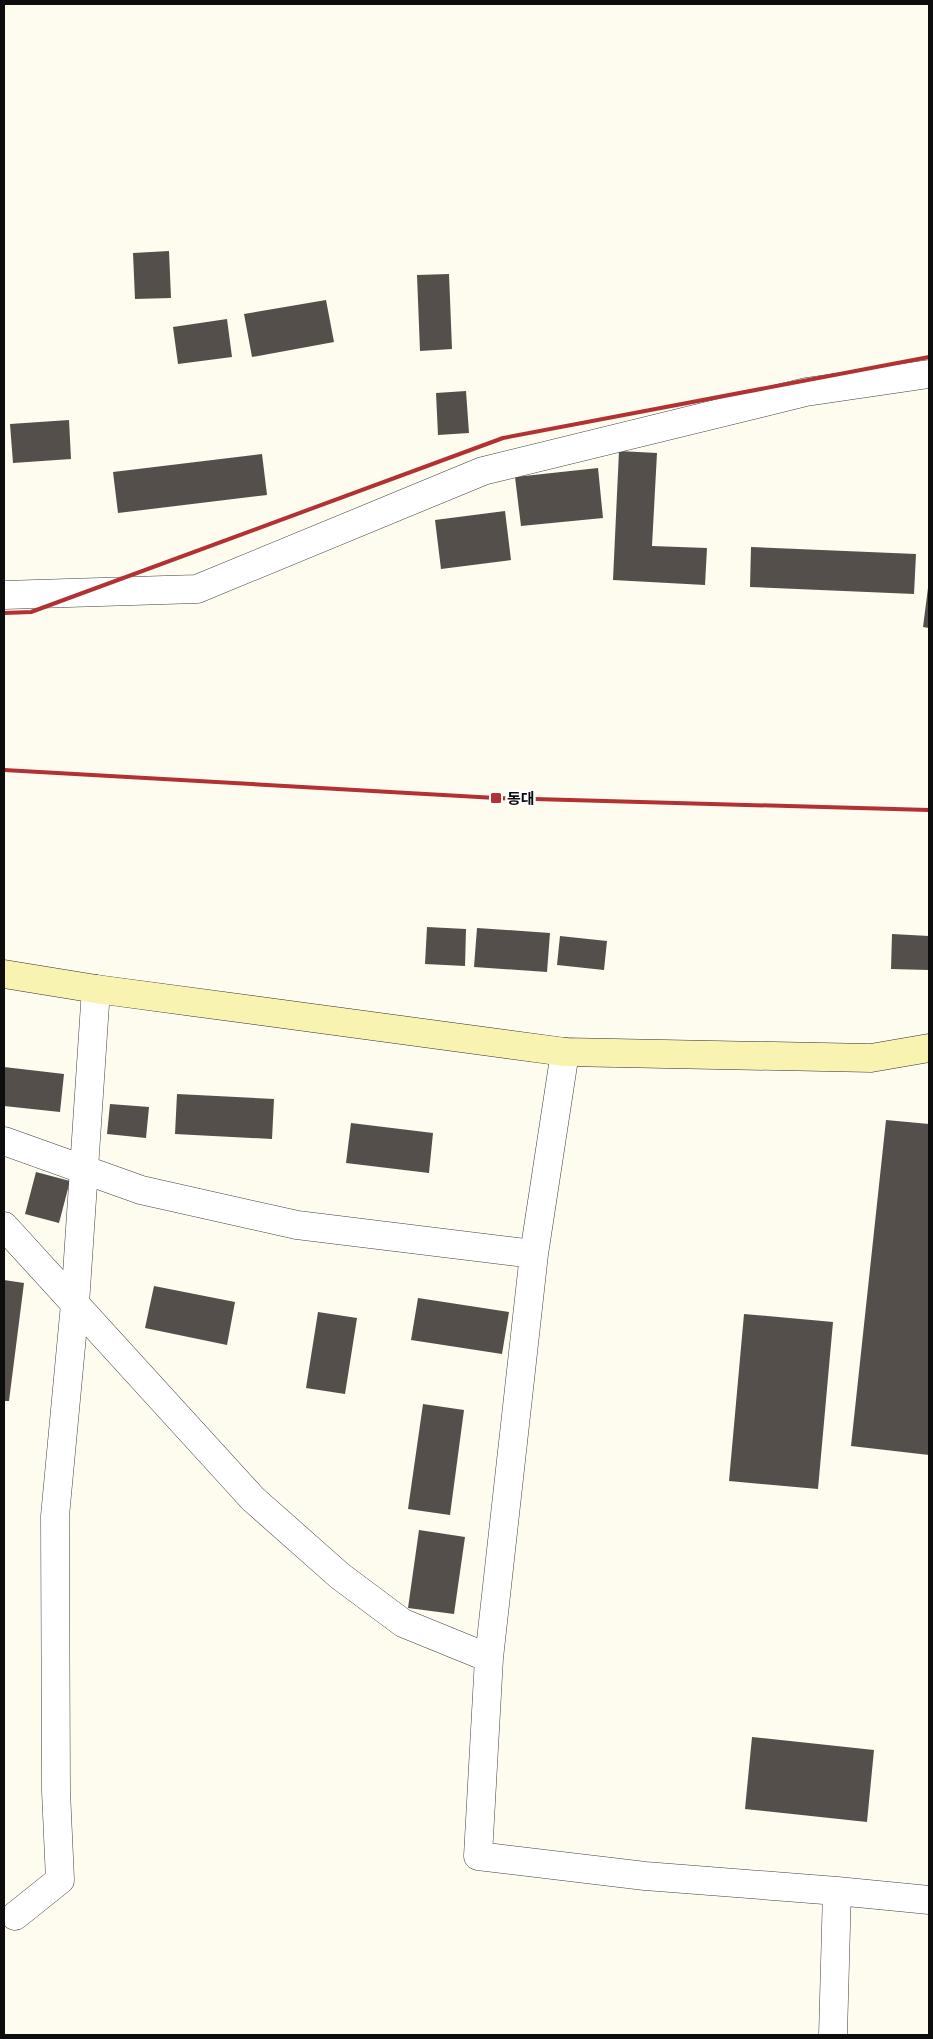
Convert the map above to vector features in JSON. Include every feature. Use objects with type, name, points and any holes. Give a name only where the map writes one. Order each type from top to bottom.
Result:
[{"type":"street","points":[[4,595],[197,589],[484,471],[806,392],[929,374]]},
{"type":"street","points":[[4,974],[96,989],[565,1052],[871,1058],[929,1048]]},
{"type":"street","points":[[15,1916],[60,1880],[56,1791],[55,1516],[75,1304],[82,1169],[96,989]]},
{"type":"street","points":[[565,1052],[534,1254],[489,1658],[478,1856],[645,1876],[929,1900]]},
{"type":"street","points":[[4,1141],[141,1190],[297,1225],[534,1254]]},
{"type":"street","points":[[4,1226],[253,1499],[340,1576],[403,1622],[489,1658]]},
{"type":"street","points":[[832,2035],[837,1891]]},
{"type":"building","points":[[169,251],[171,298],[135,299],[133,253]]},
{"type":"building","points":[[449,274],[452,349],[420,351],[417,275]]},
{"type":"building","points":[[326,300],[334,342],[252,357],[244,314]]},
{"type":"building","points":[[227,319],[232,357],[178,364],[173,327]]},
{"type":"building","points":[[466,391],[469,433],[438,435],[436,393]]},
{"type":"building","points":[[69,420],[71,459],[13,463],[10,424]]},
{"type":"building","points":[[619,451],[657,453],[652,546],[707,548],[705,585],[613,580]]},
{"type":"building","points":[[262,454],[267,495],[118,513],[113,472]]},
{"type":"building","points":[[598,468],[603,518],[521,526],[515,477]]},
{"type":"building","points":[[505,511],[511,560],[441,569],[435,520]]},
{"type":"building","points":[[751,547],[916,554],[914,594],[750,587]]},
{"type":"building","points":[[929,588],[929,628],[923,627]]},
{"type":"building","points":[[427,927],[466,929],[465,966],[425,964]]},
{"type":"building","points":[[477,928],[550,933],[547,972],[474,967]]},
{"type":"building","points":[[892,934],[929,936],[929,970],[891,969]]},
{"type":"building","points":[[560,936],[607,941],[604,970],[557,965]]},
{"type":"building","points":[[4,1067],[64,1074],[60,1112],[4,1106]]},
{"type":"building","points":[[177,1094],[274,1099],[272,1139],[175,1134]]},
{"type":"building","points":[[110,1104],[149,1107],[146,1138],[107,1134]]},
{"type":"building","points":[[886,1120],[929,1124],[929,1455],[851,1446]]},
{"type":"building","points":[[351,1123],[433,1133],[429,1173],[346,1163]]},
{"type":"building","points":[[36,1172],[70,1181],[59,1223],[25,1214]]},
{"type":"building","points":[[4,1280],[24,1283],[9,1401],[4,1401]]},
{"type":"building","points":[[154,1286],[235,1302],[227,1345],[145,1328]]},
{"type":"building","points":[[418,1298],[509,1312],[502,1354],[411,1340]]},
{"type":"building","points":[[318,1312],[357,1318],[345,1394],[306,1388]]},
{"type":"building","points":[[744,1314],[833,1322],[818,1489],[729,1481]]},
{"type":"building","points":[[423,1404],[464,1410],[450,1515],[408,1509]]},
{"type":"building","points":[[419,1530],[465,1537],[454,1614],[408,1608]]},
{"type":"building","points":[[752,1737],[874,1750],[867,1822],[745,1809]]},
{"type":"railway","points":[[4,613],[31,612],[503,438],[929,357]]},
{"type":"railway","points":[[4,770],[496,798],[929,810]]},
{"type":"place","name":"동대","points":[[496,798]]}]
